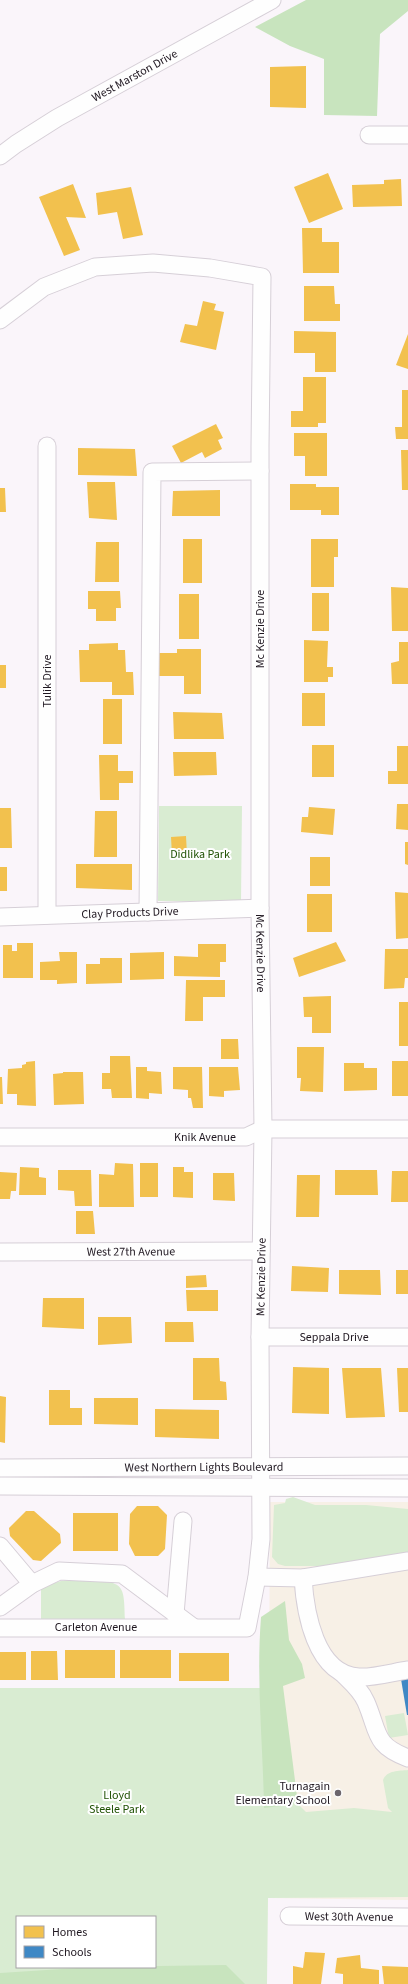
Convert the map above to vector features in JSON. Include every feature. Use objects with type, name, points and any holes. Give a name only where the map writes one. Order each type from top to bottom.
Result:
[{"type":"street","name":"West Marston Drive","points":[[0,156],[57,118],[272,0]]},
{"type":"street","points":[[369,135],[408,135]]},
{"type":"street","name":"Mc Kenzie Drive","points":[[0,320],[44,287],[95,267],[153,263],[210,268],[262,277],[260,471],[260,908],[263,1129],[260,1337],[261,1539],[257,1577],[247,1628]]},
{"type":"street","name":"Tulik Drive","points":[[47,446],[47,915]]},
{"type":"street","points":[[148,912],[152,472],[260,471]]},
{"type":"street","name":"Clay Products Drive","points":[[0,917],[260,908]]},
{"type":"street","name":"Knik Avenue","points":[[0,1137],[246,1137],[263,1129],[408,1129]]},
{"type":"street","name":"West 27th Avenue","points":[[0,1252],[261,1251]]},
{"type":"street","name":"Seppala Drive","points":[[260,1337],[408,1337]]},
{"type":"street","name":"West Northern Lights Boulevard","points":[[0,1468],[408,1466]]},
{"type":"street","name":"West Northern Lights Boulevard","points":[[0,1486],[408,1488]]},
{"type":"street","points":[[175,1614],[183,1521]]},
{"type":"street","points":[[0,1546],[32,1584]]},
{"type":"street","points":[[257,1577],[303,1578],[408,1560]]},
{"type":"street","points":[[0,1607],[32,1584],[59,1571],[122,1574],[193,1627]]},
{"type":"street","points":[[303,1578],[305,1607],[318,1645],[329,1660],[359,1690],[366,1701],[381,1742],[392,1752],[408,1758]]},
{"type":"street","name":"Carleton Avenue","points":[[0,1628],[247,1628]]},
{"type":"street","points":[[342,1673],[359,1677],[408,1670]]},
{"type":"street","name":"West 30th Avenue","points":[[289,1916],[408,1917]]},
{"type":"shaded area","name":"Turnagain Elementary School","points":[[270,1502],[408,1502],[408,1900],[268,1898]]},
{"type":"green space","points":[[306,0],[408,0],[408,11],[380,34],[377,116],[324,115],[324,59],[290,46],[255,27]]},
{"type":"green space","name":"Didlika Park","points":[[159,806],[242,806],[241,902],[158,901]]},
{"type":"green space","points":[[293,1497],[315,1505],[366,1505],[408,1509],[408,1553],[335,1566],[285,1566],[278,1564],[272,1557],[274,1505],[285,1503],[286,1499]]},
{"type":"green space","points":[[87,1579],[108,1582],[120,1587],[124,1598],[125,1619],[123,1622],[41,1621],[41,1587],[61,1581]]},
{"type":"green space","points":[[285,1601],[289,1640],[302,1664],[305,1678],[283,1686],[298,1804],[264,1808],[259,1689],[261,1617]]},
{"type":"green space","name":"Lloyd Steele Park","points":[[0,1688],[269,1688],[269,1807],[298,1804],[306,1812],[354,1808],[392,1812],[388,1808],[383,1780],[387,1774],[408,1770],[408,1897],[268,1898],[267,1984],[0,1984]]},
{"type":"green space","points":[[404,1713],[408,1735],[389,1738],[385,1716]]},
{"type":"green space","points":[[226,1965],[245,1984],[0,1984],[0,1973],[78,1968],[156,1968],[156,1966]]},
{"type":"building: Homes","points":[[306,66],[306,108],[270,107],[270,67]]},
{"type":"building: Homes","points":[[328,173],[343,209],[309,223],[294,187]]},
{"type":"building: Homes","points":[[401,179],[402,206],[353,207],[352,185],[384,184],[384,180]]},
{"type":"building: Homes","points":[[73,184],[86,218],[66,217],[80,250],[64,256],[39,197]]},
{"type":"building: Homes","points":[[131,187],[143,235],[123,239],[117,212],[98,215],[96,193]]},
{"type":"building: Homes","points":[[302,228],[322,228],[322,242],[339,242],[339,273],[303,273]]},
{"type":"building: Homes","points":[[304,286],[334,286],[335,304],[340,304],[340,321],[304,321]]},
{"type":"building: Homes","points":[[203,301],[216,304],[214,310],[224,312],[216,350],[180,342],[185,324],[197,326]]},
{"type":"building: Homes","points":[[294,331],[336,332],[336,372],[315,372],[315,353],[294,353]]},
{"type":"building: Homes","points":[[408,334],[408,369],[396,365]]},
{"type":"building: Homes","points":[[303,377],[326,377],[326,423],[318,423],[318,427],[291,427],[291,411],[303,411]]},
{"type":"building: Homes","points":[[402,390],[408,390],[408,439],[396,439],[395,427],[402,427]]},
{"type":"building: Homes","points":[[216,424],[223,438],[218,440],[222,449],[205,458],[202,452],[181,463],[172,446]]},
{"type":"building: Homes","points":[[294,433],[327,433],[327,476],[305,476],[305,456],[294,456]]},
{"type":"building: Homes","points":[[78,448],[135,449],[137,476],[78,475]]},
{"type":"building: Homes","points":[[401,450],[408,450],[408,490],[402,490]]},
{"type":"building: Homes","points":[[87,482],[115,482],[117,520],[89,518]]},
{"type":"building: Homes","points":[[290,484],[316,484],[316,487],[339,487],[339,515],[321,515],[321,510],[290,510]]},
{"type":"building: Homes","points":[[0,488],[5,488],[6,512],[0,512]]},
{"type":"building: Homes","points":[[220,490],[220,516],[172,516],[173,491]]},
{"type":"building: Homes","points":[[183,539],[202,539],[202,583],[183,583]]},
{"type":"building: Homes","points":[[311,539],[338,539],[338,557],[334,557],[334,587],[311,587]]},
{"type":"building: Homes","points":[[96,542],[119,542],[119,582],[95,582]]},
{"type":"building: Homes","points":[[391,587],[408,588],[408,631],[392,631]]},
{"type":"building: Homes","points":[[88,591],[120,591],[121,608],[116,608],[116,621],[96,621],[96,609],[88,609]]},
{"type":"building: Homes","points":[[312,593],[329,593],[329,631],[312,631]]},
{"type":"building: Homes","points":[[179,594],[199,594],[199,639],[179,639]]},
{"type":"building: Homes","points":[[304,640],[328,641],[327,667],[333,667],[333,677],[328,677],[328,682],[304,682]]},
{"type":"building: Homes","points":[[399,642],[408,642],[408,684],[392,684],[391,663],[399,661]]},
{"type":"building: Homes","points":[[118,643],[118,650],[125,650],[126,672],[133,672],[134,695],[112,695],[112,682],[80,682],[79,650],[89,650],[89,644]]},
{"type":"building: Homes","points":[[177,649],[201,649],[201,694],[184,694],[184,676],[158,676],[158,653],[177,653]]},
{"type":"building: Homes","points":[[0,665],[6,665],[6,688],[0,688]]},
{"type":"building: Homes","points":[[302,693],[325,693],[325,726],[302,726]]},
{"type":"building: Homes","points":[[103,699],[122,699],[122,744],[103,744]]},
{"type":"building: Homes","points":[[173,712],[222,713],[224,739],[174,739]]},
{"type":"building: Homes","points":[[312,745],[334,745],[334,777],[312,777]]},
{"type":"building: Homes","points":[[397,746],[408,746],[408,784],[388,784],[388,771],[397,771]]},
{"type":"building: Homes","points":[[173,752],[216,752],[217,775],[174,776]]},
{"type":"building: Homes","points":[[99,755],[118,755],[118,771],[133,771],[133,783],[119,783],[119,800],[100,800]]},
{"type":"building: Homes","points":[[397,804],[408,804],[408,830],[396,829]]},
{"type":"building: Homes","points":[[309,807],[335,809],[333,835],[301,832],[302,817],[308,817]]},
{"type":"building: Homes","points":[[0,808],[11,808],[12,848],[0,848]]},
{"type":"building: Homes","points":[[95,811],[117,811],[117,857],[94,857]]},
{"type":"building: Homes","points":[[186,836],[187,855],[172,856],[171,837]]},
{"type":"building: Homes","points":[[405,842],[408,842],[408,865],[405,864]]},
{"type":"building: Homes","points":[[310,857],[330,857],[330,886],[310,886]]},
{"type":"building: Homes","points":[[76,864],[132,864],[132,890],[76,888]]},
{"type":"building: Homes","points":[[0,867],[7,867],[7,891],[0,891]]},
{"type":"building: Homes","points":[[395,892],[408,893],[408,938],[396,939]]},
{"type":"building: Homes","points":[[307,894],[332,894],[332,932],[307,932]]},
{"type":"building: Homes","points":[[336,942],[346,961],[299,977],[293,958]]},
{"type":"building: Homes","points":[[17,943],[33,943],[33,978],[3,978],[3,945],[12,945],[12,951],[17,951]]},
{"type":"building: Homes","points":[[198,944],[226,944],[226,962],[220,962],[220,977],[174,976],[174,956],[198,957]]},
{"type":"building: Homes","points":[[385,949],[408,949],[408,978],[405,978],[404,988],[384,989]]},
{"type":"building: Homes","points":[[59,952],[77,952],[77,983],[57,984],[57,980],[40,980],[40,962],[60,961]]},
{"type":"building: Homes","points":[[164,952],[164,979],[130,980],[130,953]]},
{"type":"building: Homes","points":[[100,958],[122,958],[122,983],[86,984],[86,964],[100,964]]},
{"type":"building: Homes","points":[[186,980],[225,980],[225,997],[203,997],[203,1021],[185,1021]]},
{"type":"building: Homes","points":[[331,996],[331,1033],[312,1033],[312,1017],[304,1017],[303,997]]},
{"type":"building: Homes","points":[[399,1002],[408,1002],[408,1046],[399,1046]]},
{"type":"building: Homes","points":[[221,1039],[238,1039],[239,1059],[221,1059]]},
{"type":"building: Homes","points":[[297,1047],[324,1047],[323,1092],[300,1091],[301,1078],[297,1078]]},
{"type":"building: Homes","points":[[110,1056],[130,1056],[132,1098],[112,1098],[111,1089],[102,1089],[102,1073],[110,1073]]},
{"type":"building: Homes","points":[[35,1061],[36,1106],[17,1105],[17,1094],[7,1094],[8,1069],[22,1068],[22,1065],[26,1064],[26,1062]]},
{"type":"building: Homes","points":[[392,1061],[408,1061],[408,1096],[392,1096]]},
{"type":"building: Homes","points":[[344,1063],[364,1063],[364,1068],[377,1068],[377,1090],[344,1091]]},
{"type":"building: Homes","points":[[136,1067],[147,1067],[147,1071],[161,1072],[162,1094],[149,1093],[149,1099],[136,1098]]},
{"type":"building: Homes","points":[[173,1067],[202,1067],[203,1108],[193,1108],[191,1098],[188,1098],[188,1090],[173,1089]]},
{"type":"building: Homes","points":[[209,1067],[238,1067],[240,1090],[224,1091],[224,1097],[209,1096]]},
{"type":"building: Homes","points":[[63,1072],[83,1072],[84,1104],[54,1105],[53,1074]]},
{"type":"building: Homes","points":[[0,1077],[2,1077],[3,1104],[0,1104]]},
{"type":"building: Homes","points":[[115,1163],[133,1164],[134,1207],[99,1207],[99,1174],[114,1175]]},
{"type":"building: Homes","points":[[140,1163],[158,1163],[158,1197],[140,1197]]},
{"type":"building: Homes","points":[[20,1167],[39,1168],[39,1177],[46,1178],[46,1195],[19,1195]]},
{"type":"building: Homes","points":[[173,1167],[184,1167],[184,1172],[193,1172],[193,1198],[173,1197]]},
{"type":"building: Homes","points":[[58,1170],[91,1170],[92,1206],[75,1206],[74,1191],[58,1190]]},
{"type":"building: Homes","points":[[335,1170],[377,1170],[378,1195],[335,1195]]},
{"type":"building: Homes","points":[[392,1171],[408,1171],[408,1202],[391,1202]]},
{"type":"building: Homes","points":[[0,1172],[17,1173],[16,1191],[11,1191],[10,1199],[0,1199]]},
{"type":"building: Homes","points":[[213,1173],[234,1173],[235,1201],[213,1200]]},
{"type":"building: Homes","points":[[297,1175],[320,1175],[319,1217],[296,1217]]},
{"type":"building: Homes","points":[[76,1211],[93,1211],[95,1234],[76,1234]]},
{"type":"building: Homes","points":[[292,1266],[329,1268],[328,1292],[291,1291]]},
{"type":"building: Homes","points":[[339,1270],[380,1270],[381,1295],[339,1294]]},
{"type":"building: Homes","points":[[396,1270],[408,1270],[408,1294],[396,1294]]},
{"type":"building: Homes","points":[[206,1275],[207,1287],[186,1288],[186,1276]]},
{"type":"building: Homes","points":[[186,1290],[218,1290],[218,1311],[187,1311]]},
{"type":"building: Homes","points":[[43,1298],[84,1298],[84,1329],[42,1327]]},
{"type":"building: Homes","points":[[98,1317],[131,1317],[132,1343],[98,1345]]},
{"type":"building: Homes","points":[[165,1322],[193,1322],[194,1342],[165,1342]]},
{"type":"building: Homes","points":[[193,1358],[219,1358],[220,1381],[226,1382],[227,1400],[193,1400]]},
{"type":"building: Homes","points":[[293,1367],[329,1368],[329,1414],[292,1413]]},
{"type":"building: Homes","points":[[342,1368],[381,1368],[385,1417],[346,1418]]},
{"type":"building: Homes","points":[[397,1368],[408,1368],[408,1412],[399,1412]]},
{"type":"building: Homes","points":[[49,1390],[70,1390],[70,1408],[82,1408],[82,1425],[49,1425]]},
{"type":"building: Homes","points":[[0,1396],[6,1397],[5,1443],[0,1442]]},
{"type":"building: Homes","points":[[94,1398],[138,1398],[138,1425],[94,1424]]},
{"type":"building: Homes","points":[[155,1409],[219,1410],[219,1439],[155,1437]]},
{"type":"building: Homes","points":[[137,1506],[158,1506],[167,1515],[165,1549],[158,1556],[135,1556],[129,1544],[130,1514]]},
{"type":"building: Homes","points":[[26,1511],[34,1511],[60,1534],[61,1543],[41,1561],[33,1560],[10,1536],[9,1528]]},
{"type":"building: Homes","points":[[73,1513],[118,1513],[118,1551],[73,1551]]},
{"type":"building: Homes","points":[[65,1650],[115,1650],[115,1678],[65,1678]]},
{"type":"building: Homes","points":[[120,1650],[171,1650],[171,1678],[120,1678]]},
{"type":"building: Homes","points":[[31,1651],[57,1651],[58,1680],[31,1680]]},
{"type":"building: Homes","points":[[0,1652],[26,1652],[26,1680],[0,1680]]},
{"type":"building: Homes","points":[[179,1653],[229,1653],[229,1681],[179,1681]]},
{"type":"building: Homes","points":[[305,1952],[325,1953],[321,1984],[293,1984],[293,1966],[303,1968]]},
{"type":"building: Homes","points":[[360,1955],[361,1968],[379,1970],[379,1984],[343,1984],[343,1974],[335,1973],[337,1958]]},
{"type":"building: Homes","points":[[382,1966],[408,1967],[408,1984],[384,1984]]},
{"type":"building: Schools","points":[[408,1677],[408,1715],[407,1715],[401,1679]]},
{"type":"place","name":"Turnagain Elementary School","points":[[338,1793]]}]
